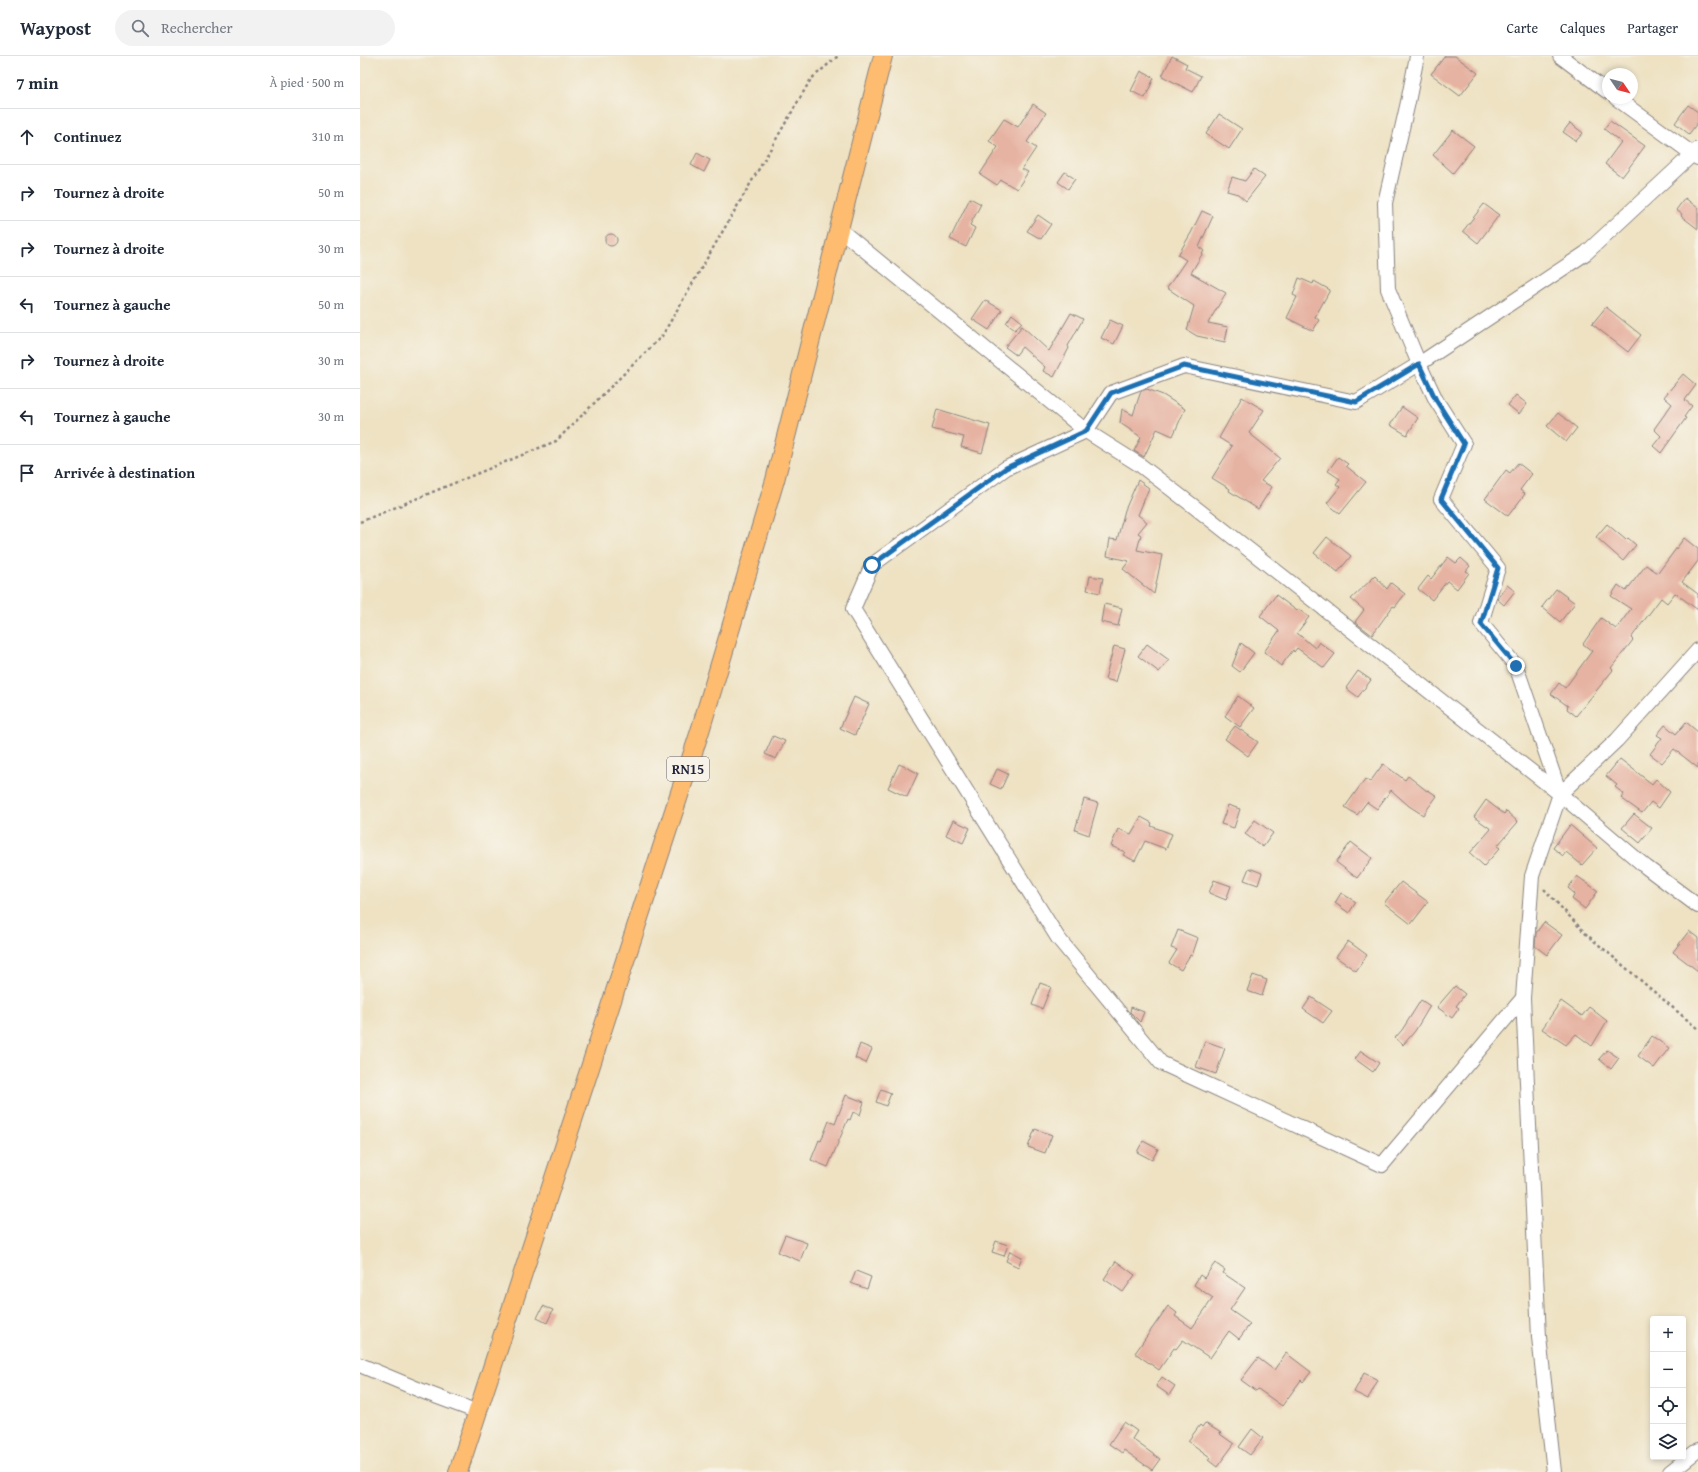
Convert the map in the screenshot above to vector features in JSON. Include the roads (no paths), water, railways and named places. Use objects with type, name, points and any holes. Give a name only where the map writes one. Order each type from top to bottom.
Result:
[{"type":"main road","name":"RN15","points":[[458,1472],[700,731],[775,480],[883,56]]},
{"type":"street","points":[[1417,56],[1386,203],[1388,289],[1419,364],[1436,400],[1464,444],[1441,499],[1498,568],[1481,624],[1516,666],[1560,794]]},
{"type":"street","points":[[1560,56],[1602,88]]},
{"type":"street","points":[[1523,998],[1382,1165],[1161,1063],[1058,938],[853,609],[872,565],[1006,468],[1086,431],[1111,393],[1184,366],[1356,402],[1419,364],[1586,253],[1696,153],[1625,104]]},
{"type":"street","points":[[839,229],[1086,431],[1140,465],[1192,504],[1560,794],[1646,867],[1698,906]]},
{"type":"street","points":[[1554,1472],[1539,1337],[1523,998],[1532,876],[1560,794],[1617,740],[1698,650]]},
{"type":"street","points":[[360,1365],[427,1393],[478,1412]]},
{"type":"street","points":[[1670,1472],[1698,1450]]}]
